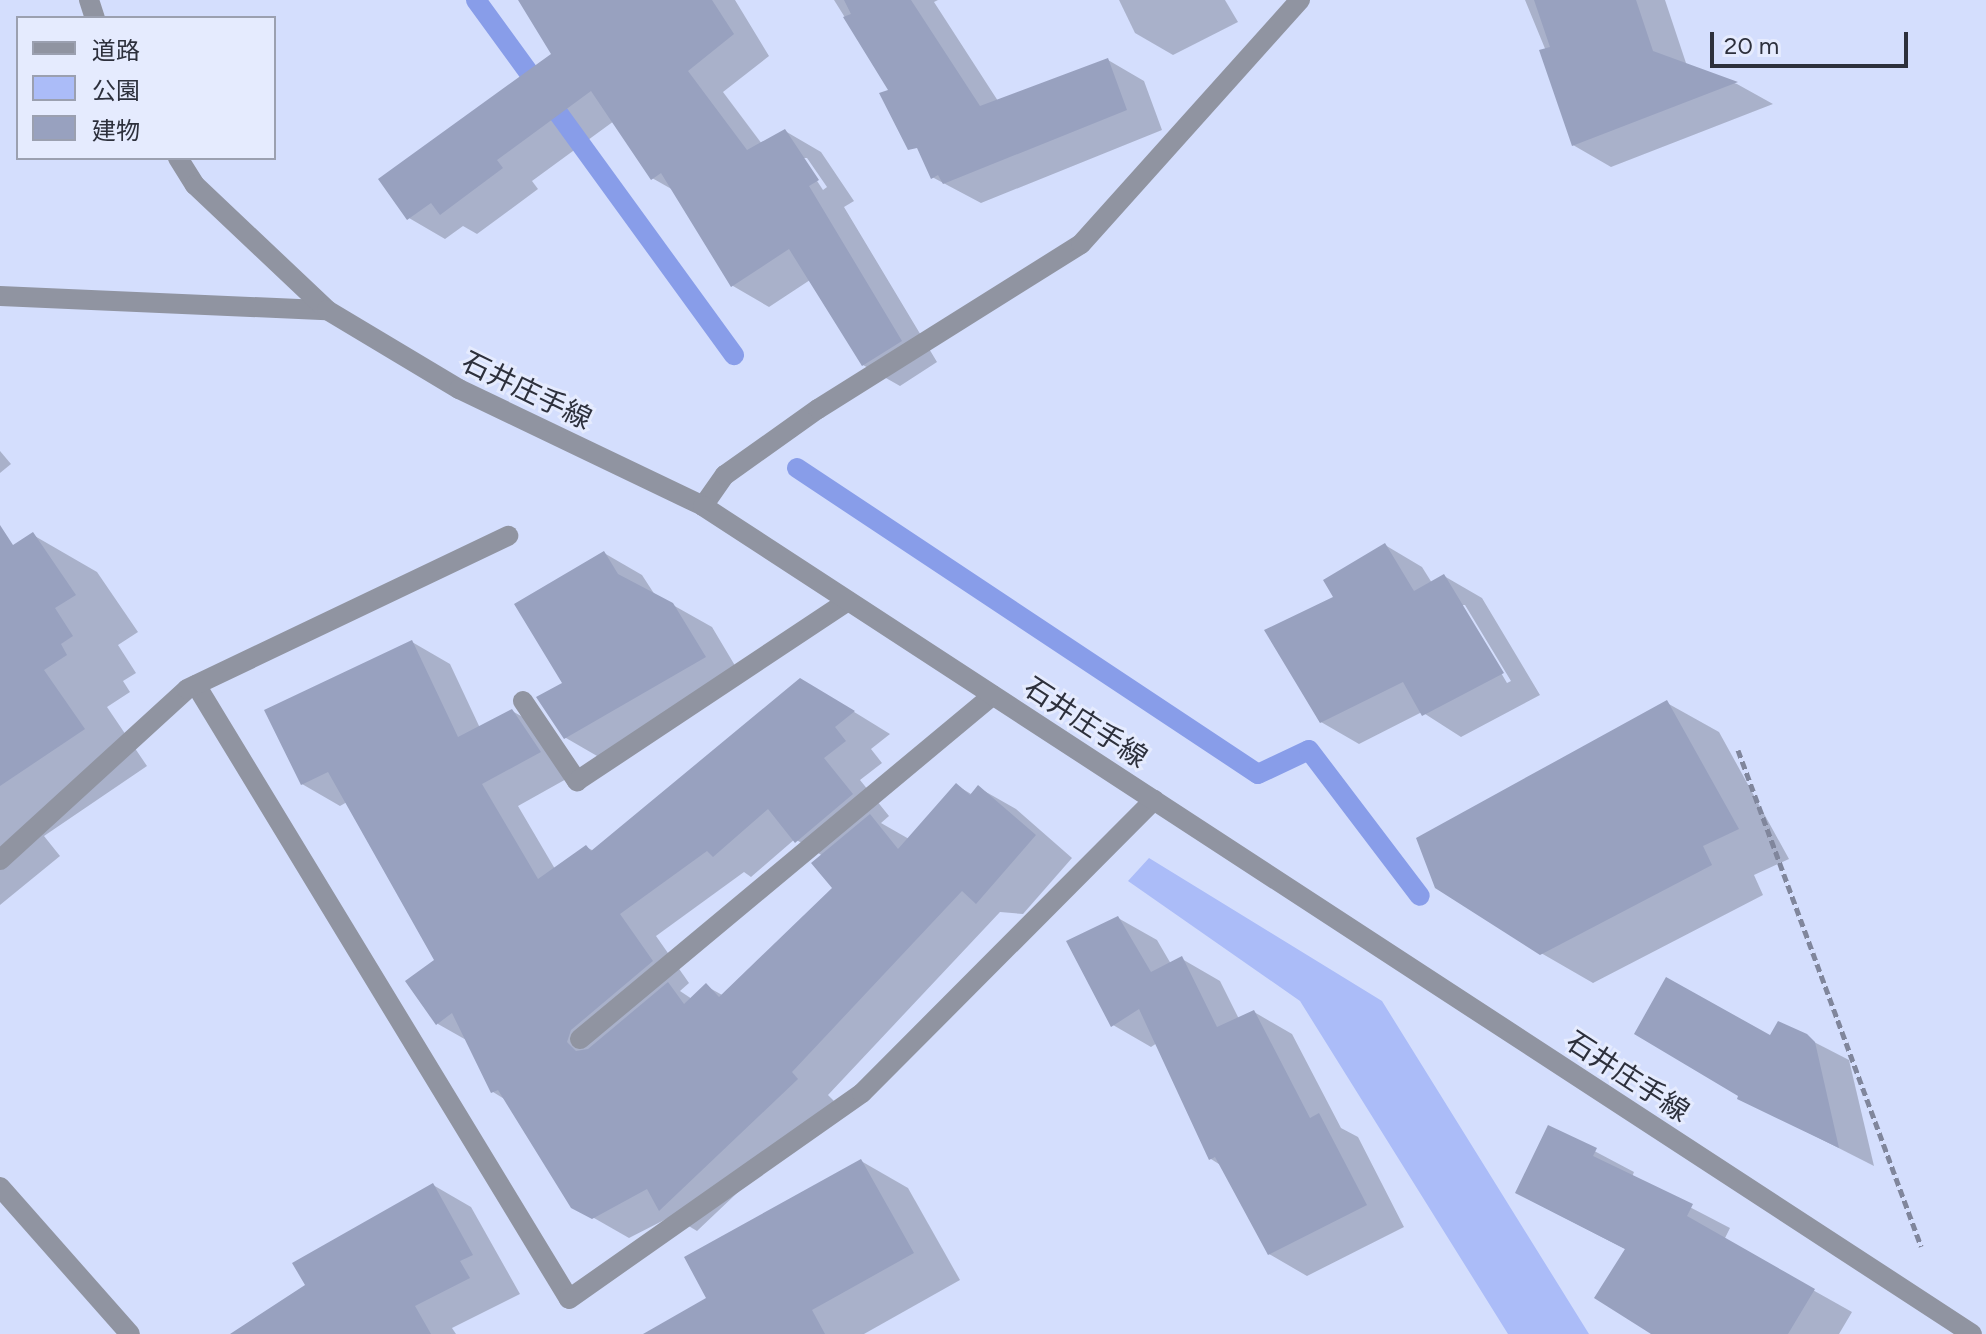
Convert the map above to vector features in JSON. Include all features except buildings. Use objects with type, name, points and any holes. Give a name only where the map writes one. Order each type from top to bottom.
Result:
[{"type":"street","points":[[703,506],[725,475],[818,409],[1081,244],[1300,0]]},
{"type":"street","name":"石井庄手線","points":[[179,160],[195,185],[327,310],[459,389],[703,506],[1972,1334]]},
{"type":"street","points":[[0,296],[327,310]]},
{"type":"street","points":[[0,860],[196,685],[508,536]]},
{"type":"street","points":[[523,701],[577,781],[848,601]]},
{"type":"street","points":[[196,685],[569,1299],[862,1093],[1154,800]]},
{"type":"street","points":[[580,1039],[993,695]]},
{"type":"street","points":[[0,1187],[130,1334]]},
{"type":"path","points":[[1738,750],[1924,1255]]},
{"type":"green space","points":[[1149,858],[1382,1001],[1589,1334],[1508,1334],[1300,1001],[1128,881]]},
{"type":"waterway","points":[[476,0],[734,355]]},
{"type":"waterway","points":[[797,468],[1258,774],[1309,750],[1420,896]]}]
